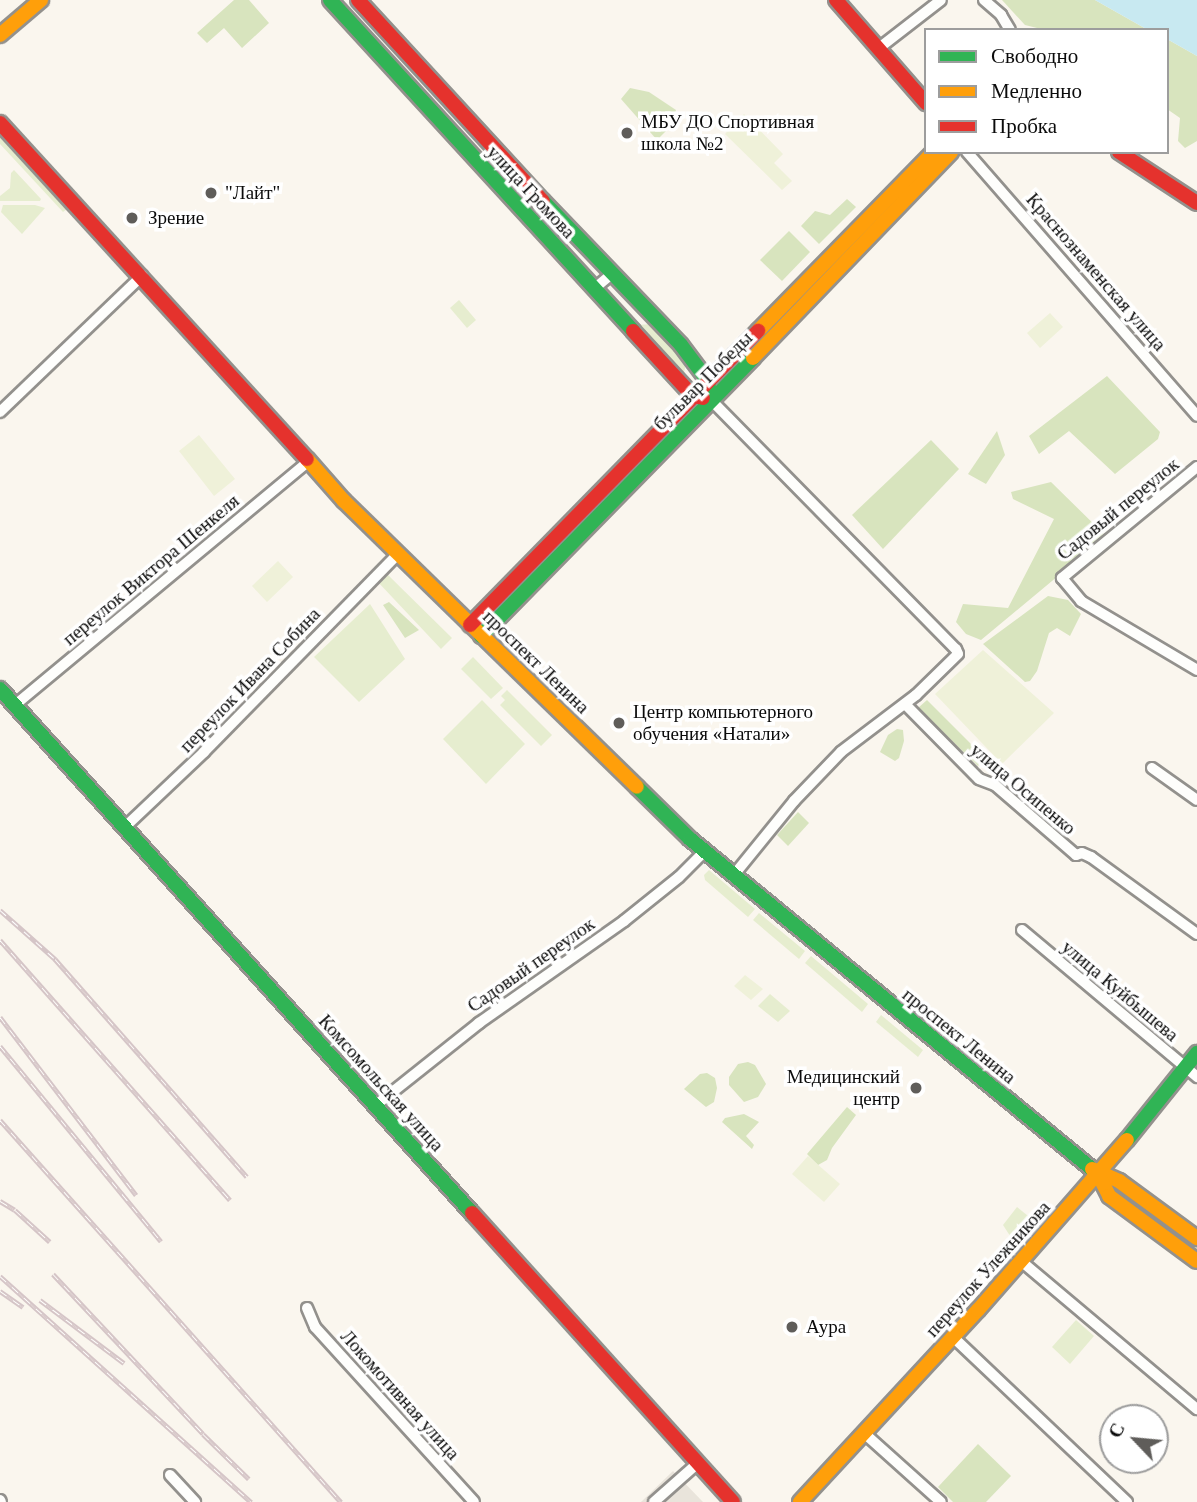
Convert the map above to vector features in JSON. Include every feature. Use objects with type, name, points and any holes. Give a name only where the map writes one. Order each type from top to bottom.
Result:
[{"type":"main road","points":[[0,35],[40,0]]},
{"type":"main road","name":"улица Громова","points":[[330,0],[693,396]]},
{"type":"main road","name":"улица Громова","points":[[358,0],[501,159],[681,345],[708,381],[711,400]]},
{"type":"main road","points":[[836,0],[924,101]]},
{"type":"main road","name":"проспект Ленина","points":[[0,123],[397,555],[705,851],[1098,1174],[1117,1180],[1197,1238]]},
{"type":"main road","name":"бульвар Победы","points":[[470,625],[931,154]]},
{"type":"main road","name":"бульвар Победы","points":[[481,636],[840,271],[949,154]]},
{"type":"main road","points":[[1122,154],[1157,174],[1197,203]]},
{"type":"main road","points":[[877,209],[888,221]]},
{"type":"main road","points":[[829,259],[840,271]]},
{"type":"main road","points":[[693,396],[711,400]]},
{"type":"main road","name":"Комсомольская улица","points":[[1,691],[733,1502]]},
{"type":"main road","name":"переулок Улежникова","points":[[800,1502],[953,1337],[1098,1174],[1197,1053]]},
{"type":"main road","name":"проспект Ленина","points":[[1098,1174],[1107,1194],[1197,1261]]},
{"type":"street","points":[[878,48],[942,0]]},
{"type":"street","points":[[984,0],[1001,15],[1009,28]]},
{"type":"street","points":[[408,87],[423,74]]},
{"type":"street","name":"Краснознаменская улица","points":[[970,154],[1197,416]]},
{"type":"street","points":[[486,172],[501,159]]},
{"type":"street","points":[[595,288],[613,273]]},
{"type":"street","points":[[0,412],[142,276]]},
{"type":"street","points":[[711,400],[956,649],[955,660],[905,704],[841,752],[794,801],[733,876]]},
{"type":"street","name":"переулок Виктора Шенкеля","points":[[15,705],[309,461]]},
{"type":"street","name":"Садовый переулок","points":[[1197,467],[1062,578],[1081,601],[1197,670]]},
{"type":"street","name":"переулок Ивана Собина","points":[[125,827],[205,752],[397,555]]},
{"type":"street","name":"улица Осипенко","points":[[905,704],[979,779],[995,785],[1076,855],[1082,853],[1091,857],[1197,933]]},
{"type":"street","points":[[1152,768],[1197,800]]},
{"type":"street","name":"Садовый переулок","points":[[376,1105],[469,1031],[624,921],[679,877],[705,851]]},
{"type":"street","name":"улица Куйбышева","points":[[1022,930],[1197,1077]]},
{"type":"street","points":[[1107,1194],[1117,1180]]},
{"type":"street","points":[[1021,1261],[1197,1409]]},
{"type":"street","name":"Локомотивная улица","points":[[307,1308],[315,1327],[474,1502]]},
{"type":"street","points":[[953,1337],[1127,1502]]},
{"type":"street","points":[[864,1433],[941,1502]]},
{"type":"street","points":[[654,1502],[698,1463]]},
{"type":"street","points":[[170,1475],[195,1502]]},
{"type":"green space","points":[[234,0],[249,0],[269,23],[242,48],[224,28],[207,43],[197,33]]},
{"type":"green space","points":[[1002,0],[1095,0],[1144,28],[1037,28],[1025,25]]},
{"type":"green space","points":[[1169,40],[1197,56],[1197,141],[1185,148],[1178,141],[1180,118],[1169,110]]},
{"type":"green space","points":[[630,88],[649,92],[676,110],[670,127],[657,140],[621,99]]},
{"type":"green space","points":[[744,114],[783,154],[774,163],[792,181],[782,190],[725,134]]},
{"type":"green space","points":[[0,136],[67,209],[63,212],[0,144]]},
{"type":"green space","points":[[14,170],[40,201],[0,201],[0,196],[10,188],[11,173]]},
{"type":"green space","points":[[847,199],[856,207],[819,244],[801,226],[815,211],[830,215]]},
{"type":"green space","points":[[3,205],[35,205],[45,208],[22,234],[1,212]]},
{"type":"green space","points":[[789,231],[810,252],[782,281],[760,260]]},
{"type":"green space","points":[[459,300],[476,320],[467,328],[450,308]]},
{"type":"green space","points":[[1050,313],[1063,327],[1040,348],[1027,333]]},
{"type":"green space","points":[[652,324],[686,363],[684,373],[680,373],[637,325]]},
{"type":"green space","points":[[1107,376],[1160,432],[1158,439],[1115,474],[1069,431],[1039,454],[1029,436]]},
{"type":"green space","points":[[680,418],[685,419],[515,596],[510,590]]},
{"type":"green space","points":[[997,431],[1005,455],[986,484],[968,474]]},
{"type":"green space","points":[[199,435],[235,479],[214,496],[179,451]]},
{"type":"green space","points":[[931,440],[959,469],[883,549],[852,515]]},
{"type":"green space","points":[[1051,482],[1106,536],[981,640],[966,634],[956,622],[963,604],[1008,608],[1054,519],[1013,499],[1011,492]]},
{"type":"green space","points":[[278,561],[293,577],[267,602],[252,586]]},
{"type":"green space","points":[[386,573],[452,638],[441,649],[377,581]]},
{"type":"green space","points":[[1048,596],[1068,600],[1081,614],[1070,636],[1057,628],[1049,633],[1037,671],[1030,681],[1025,682],[983,644]]},
{"type":"green space","points":[[389,602],[419,630],[405,638],[383,605]]},
{"type":"green space","points":[[370,604],[405,659],[359,702],[314,657]]},
{"type":"green space","points":[[983,650],[1054,713],[1002,764],[935,694]]},
{"type":"green space","points":[[473,657],[503,688],[491,699],[461,669]]},
{"type":"green space","points":[[507,690],[552,735],[541,746],[500,705],[505,700],[501,696]]},
{"type":"green space","points":[[482,700],[525,744],[486,784],[443,739]]},
{"type":"green space","points":[[927,700],[984,757],[978,766],[918,708]]},
{"type":"green space","points":[[897,729],[903,730],[904,741],[899,758],[895,761],[880,752],[888,735]]},
{"type":"green space","points":[[798,812],[809,823],[788,846],[777,835]]},
{"type":"green space","points":[[709,870],[755,909],[748,917],[705,880],[704,875]]},
{"type":"green space","points":[[759,913],[805,951],[799,959],[753,920]]},
{"type":"green space","points":[[811,956],[868,1004],[862,1012],[805,963]]},
{"type":"green space","points":[[745,975],[763,989],[751,1000],[734,986]]},
{"type":"green space","points":[[770,994],[790,1011],[778,1022],[758,1006]]},
{"type":"green space","points":[[881,1015],[923,1050],[918,1057],[876,1022]]},
{"type":"green space","points":[[748,1062],[755,1065],[766,1084],[758,1097],[744,1102],[729,1085],[729,1077],[738,1064]]},
{"type":"green space","points":[[707,1073],[715,1078],[717,1088],[714,1102],[706,1107],[684,1089],[700,1074]]},
{"type":"green space","points":[[847,1107],[856,1115],[832,1148],[827,1160],[818,1165],[807,1154]]},
{"type":"green space","points":[[744,1114],[759,1122],[746,1136],[754,1145],[752,1149],[722,1122],[725,1118]]},
{"type":"green space","points":[[808,1156],[840,1184],[824,1202],[792,1174]]},
{"type":"green space","points":[[1118,1183],[1197,1241],[1197,1258],[1110,1195]]},
{"type":"green space","points":[[1017,1207],[1033,1220],[1014,1242],[1003,1225]]},
{"type":"green space","points":[[1076,1320],[1094,1336],[1070,1364],[1052,1347]]},
{"type":"green space","points":[[978,1444],[1011,1476],[986,1502],[953,1502],[938,1487]]},
{"type":"shaded area","points":[[673,1471],[703,1502],[641,1502]]},
{"type":"water","points":[[1095,0],[1197,0],[1197,56],[1169,40],[1169,28],[1144,28]]},
{"type":"railway","points":[[0,910],[55,959],[247,1177]]},
{"type":"railway","points":[[0,940],[230,1200]]},
{"type":"railway","points":[[0,1017],[136,1195]]},
{"type":"railway","points":[[0,1046],[161,1241]]},
{"type":"railway","points":[[0,1120],[341,1502]]},
{"type":"railway","points":[[0,1201],[15,1210],[50,1242]]},
{"type":"railway","points":[[53,1274],[203,1434],[249,1479]]},
{"type":"railway","points":[[0,1276],[251,1502]]},
{"type":"railway","points":[[0,1291],[23,1307]]},
{"type":"railway","points":[[40,1300],[124,1363]]},
{"type":"traffic: fast","points":[[330,0],[633,331]]},
{"type":"traffic: fast","points":[[543,201],[681,345],[708,381],[709,388]]},
{"type":"traffic: fast","points":[[481,636],[753,358]]},
{"type":"traffic: fast","points":[[0,689],[472,1213]]},
{"type":"traffic: fast","points":[[637,787],[690,839],[1092,1169]]},
{"type":"traffic: fast","points":[[1127,1140],[1197,1053]]},
{"type":"traffic: slow","points":[[0,35],[41,0]]},
{"type":"traffic: slow","points":[[758,331],[931,154]]},
{"type":"traffic: slow","points":[[753,358],[949,154]]},
{"type":"traffic: slow","points":[[307,459],[344,501],[637,787]]},
{"type":"traffic: slow","points":[[800,1502],[978,1310],[1127,1140]]},
{"type":"traffic: slow","points":[[1092,1169],[1119,1181],[1197,1238]]},
{"type":"traffic: slow","points":[[1098,1174],[1109,1196],[1197,1261]]},
{"type":"traffic: jam","points":[[358,0],[543,201]]},
{"type":"traffic: jam","points":[[836,0],[924,101]]},
{"type":"traffic: jam","points":[[0,123],[307,459]]},
{"type":"traffic: jam","points":[[1122,154],[1197,203]]},
{"type":"traffic: jam","points":[[633,331],[693,396],[703,398]]},
{"type":"traffic: jam","points":[[470,625],[758,331]]},
{"type":"traffic: jam","points":[[472,1213],[733,1502]]},
{"type":"place","name":"МБУ ДО Спортивная школа №2","points":[[627,133]]},
{"type":"place","name":"\"Лайт\"","points":[[211,193]]},
{"type":"place","name":"Зрение","points":[[132,218]]},
{"type":"place","name":"Центр компьютерного обучения «Натали»","points":[[619,723]]},
{"type":"place","name":"Медицинский центр","points":[[916,1088]]},
{"type":"place","name":"Аура","points":[[792,1327]]}]
